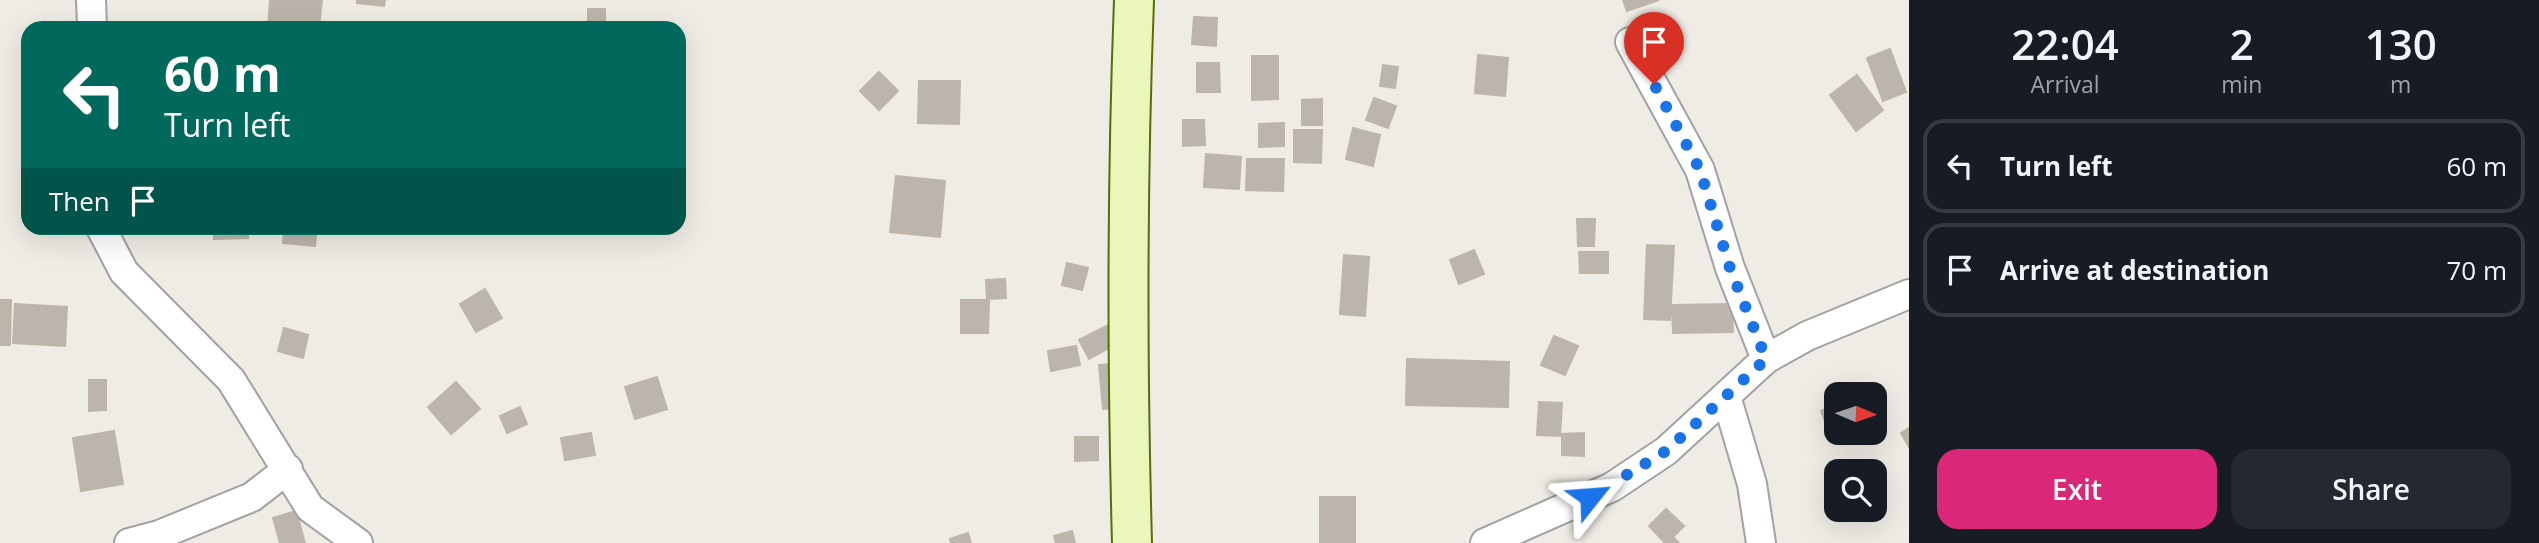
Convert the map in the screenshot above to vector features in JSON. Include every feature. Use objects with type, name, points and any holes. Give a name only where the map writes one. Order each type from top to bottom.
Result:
[{"type":"main road","points":[[1132,543],[1128,408],[1129,127],[1134,0]]},
{"type":"street","points":[[92,0],[92,21]]},
{"type":"street","points":[[1630,42],[1700,170],[1730,268],[1766,359]]},
{"type":"street","points":[[105,235],[124,272],[231,380],[310,508],[358,543]]},
{"type":"street","points":[[1485,543],[1612,487],[1666,451],[1766,359],[1807,336],[1909,294]]},
{"type":"street","points":[[1726,396],[1752,484],[1761,543]]},
{"type":"street","points":[[129,543],[159,535],[251,497],[288,469]]},
{"type":"building","points":[[270,0],[322,0],[320,21],[268,21]]},
{"type":"building","points":[[357,0],[385,0],[384,6],[357,3]]},
{"type":"building","points":[[1623,0],[1659,0],[1627,11]]},
{"type":"building","points":[[588,9],[605,9],[605,21],[588,21]]},
{"type":"building","points":[[1194,17],[1217,18],[1216,46],[1192,44]]},
{"type":"building","points":[[1890,49],[1906,92],[1883,101],[1867,58]]},
{"type":"building","points":[[1478,55],[1508,58],[1505,96],[1475,93]]},
{"type":"building","points":[[1252,56],[1278,56],[1278,99],[1252,100]]},
{"type":"building","points":[[1197,63],[1219,63],[1220,92],[1197,92]]},
{"type":"building","points":[[1383,65],[1398,67],[1395,88],[1380,86]]},
{"type":"building","points":[[879,72],[898,91],[879,110],[860,91]]},
{"type":"building","points":[[1857,75],[1883,110],[1856,131],[1830,95]]},
{"type":"building","points":[[919,81],[960,81],[959,124],[918,123]]},
{"type":"building","points":[[1374,98],[1396,106],[1388,128],[1366,120]]},
{"type":"building","points":[[1322,99],[1322,125],[1302,125],[1302,100]]},
{"type":"building","points":[[1183,120],[1204,120],[1205,145],[1183,146]]},
{"type":"building","points":[[1284,123],[1284,146],[1259,147],[1259,124]]},
{"type":"building","points":[[1353,128],[1380,135],[1373,166],[1346,159]]},
{"type":"building","points":[[1294,130],[1322,130],[1321,163],[1294,162]]},
{"type":"building","points":[[1206,154],[1241,157],[1239,189],[1204,187]]},
{"type":"building","points":[[1247,159],[1284,159],[1283,191],[1246,190]]},
{"type":"building","points":[[896,176],[945,181],[940,237],[890,232]]},
{"type":"building","points":[[1577,219],[1595,219],[1594,246],[1578,246]]},
{"type":"building","points":[[214,235],[248,235],[248,238],[214,239]]},
{"type":"building","points":[[284,235],[316,235],[315,246],[283,243]]},
{"type":"building","points":[[1647,245],[1674,246],[1670,320],[1644,319]]},
{"type":"building","points":[[1474,250],[1484,274],[1459,284],[1450,260]]},
{"type":"building","points":[[1579,252],[1608,252],[1608,273],[1580,273]]},
{"type":"building","points":[[1344,255],[1369,257],[1365,316],[1340,314]]},
{"type":"building","points":[[1067,263],[1088,268],[1082,290],[1062,285]]},
{"type":"building","points":[[1005,279],[1006,298],[987,299],[986,280]]},
{"type":"building","points":[[485,289],[502,318],[476,332],[460,304]]},
{"type":"building","points":[[0,300],[11,300],[10,345],[0,345]]},
{"type":"building","points":[[961,300],[989,300],[988,333],[961,333]]},
{"type":"building","points":[[15,304],[67,307],[65,346],[13,343]]},
{"type":"building","points":[[1732,304],[1733,332],[1673,333],[1672,305]]},
{"type":"building","points":[[1108,325],[1118,343],[1089,359],[1079,340]]},
{"type":"building","points":[[284,328],[308,335],[303,358],[278,351]]},
{"type":"building","points":[[1554,336],[1578,346],[1565,375],[1541,365]]},
{"type":"building","points":[[1076,346],[1080,365],[1051,371],[1048,351]]},
{"type":"building","points":[[1407,359],[1509,362],[1508,407],[1406,405]]},
{"type":"building","points":[[1114,364],[1118,408],[1103,409],[1099,365]]},
{"type":"building","points":[[657,377],[667,409],[635,419],[625,387]]},
{"type":"building","points":[[89,380],[106,380],[106,410],[89,411]]},
{"type":"building","points":[[456,382],[480,409],[451,434],[428,407]]},
{"type":"building","points":[[1539,402],[1562,403],[1560,436],[1537,435]]},
{"type":"building","points":[[520,407],[527,424],[507,433],[500,416]]},
{"type":"building","points":[[1909,428],[1909,447],[1901,433]]},
{"type":"building","points":[[114,431],[123,484],[81,491],[73,438]]},
{"type":"building","points":[[591,433],[595,455],[565,460],[561,438]]},
{"type":"building","points":[[1584,433],[1584,456],[1562,455],[1562,434]]},
{"type":"building","points":[[1075,437],[1098,437],[1098,460],[1075,461]]},
{"type":"building","points":[[1320,497],[1355,497],[1355,543],[1320,543]]},
{"type":"building","points":[[1666,509],[1684,526],[1673,537],[1679,543],[1665,543],[1649,526]]},
{"type":"building","points":[[296,511],[305,543],[280,543],[273,518]]},
{"type":"building","points":[[1072,531],[1075,543],[1056,543],[1054,536]]},
{"type":"building","points":[[968,533],[971,543],[951,543],[950,539]]},
{"type":"route","points":[[1590,497],[1612,487],[1666,451],[1766,359],[1730,268],[1700,170],[1654,84]]}]
